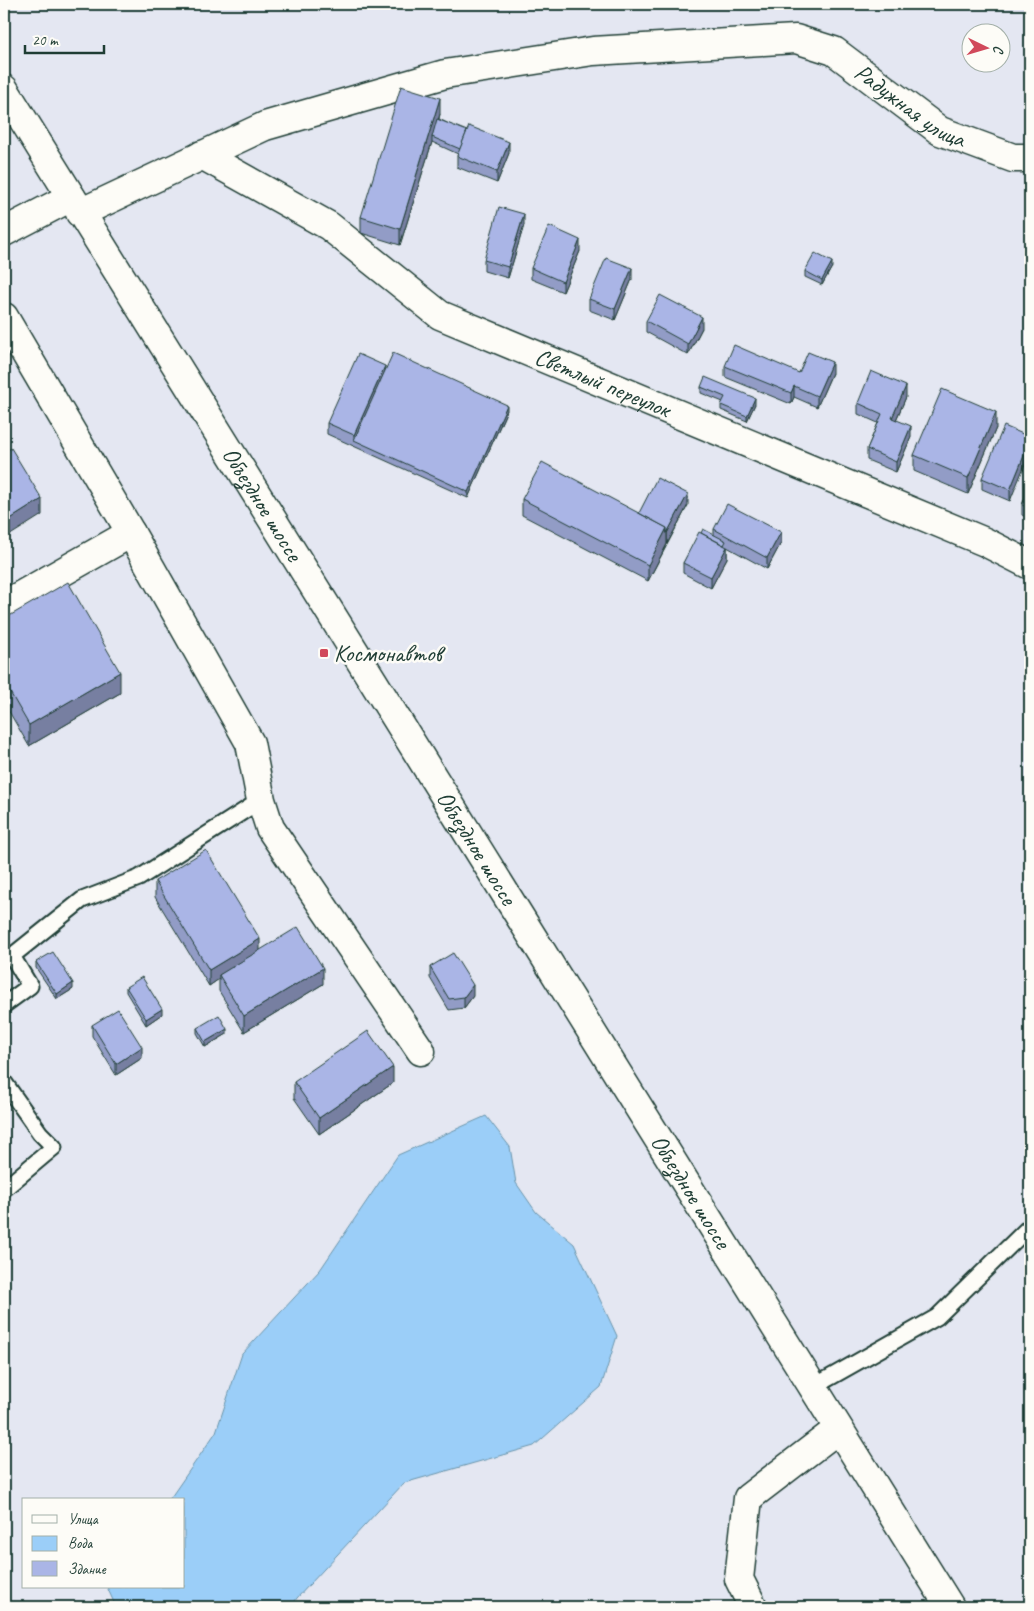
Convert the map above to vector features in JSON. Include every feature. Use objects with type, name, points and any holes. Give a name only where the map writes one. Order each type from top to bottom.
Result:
[{"type":"street","name":"Радужная улица","points":[[202,155],[265,126],[445,74],[594,51],[796,39],[834,51],[940,131],[1013,158],[1030,158]]},
{"type":"street","name":"Объездное шоссе","points":[[4,89],[950,1607]]},
{"type":"street","points":[[4,232],[202,155]]},
{"type":"street","name":"Светлый переулок","points":[[202,155],[328,226],[440,316],[985,542],[1030,565]]},
{"type":"street","points":[[4,317],[131,533],[250,743],[261,800],[270,828],[421,1052]]},
{"type":"street","points":[[4,605],[131,533]]},
{"type":"street","points":[[753,1607],[739,1579],[748,1498],[838,1429]]},
{"type":"lane","points":[[4,1005],[30,986],[12,956],[82,900],[139,878],[261,800]]},
{"type":"lane","points":[[4,1082],[40,1133],[54,1147],[4,1189]]},
{"type":"lane","points":[[812,1387],[937,1317],[1030,1226]]},
{"type":"water","points":[[486,1116],[510,1147],[516,1183],[536,1212],[574,1244],[617,1336],[601,1387],[534,1446],[404,1483],[297,1598],[291,1607],[116,1607],[107,1588],[185,1588],[185,1498],[170,1498],[216,1432],[242,1354],[320,1270],[398,1155]]},
{"type":"building","points":[[401,86],[440,98],[400,229],[361,217]]},
{"type":"building","points":[[437,119],[467,131],[460,149],[432,137]]},
{"type":"building","points":[[469,126],[509,142],[497,172],[457,156]]},
{"type":"building","points":[[499,207],[524,214],[508,267],[484,260]]},
{"type":"building","points":[[549,226],[580,240],[563,282],[531,268]]},
{"type":"building","points":[[815,253],[832,262],[822,280],[805,271]]},
{"type":"building","points":[[606,258],[632,268],[615,309],[589,299]]},
{"type":"building","points":[[660,295],[702,317],[688,344],[646,321]]},
{"type":"building","points":[[734,345],[799,373],[808,352],[832,362],[817,396],[794,386],[791,393],[725,366]]},
{"type":"building","points":[[393,353],[507,405],[468,492],[354,440]]},
{"type":"building","points":[[358,354],[385,366],[354,435],[327,423]]},
{"type":"building","points":[[871,371],[906,386],[892,418],[911,426],[896,462],[867,449],[882,414],[858,403]]},
{"type":"building","points":[[705,377],[755,398],[747,416],[721,405],[725,397],[701,387]]},
{"type":"building","points":[[942,389],[996,412],[968,478],[914,455]]},
{"type":"building","points":[[1004,426],[1030,437],[1010,490],[982,478]]},
{"type":"building","points":[[11,448],[42,499],[4,523],[4,453]]},
{"type":"building","points":[[542,462],[667,528],[648,565],[522,499]]},
{"type":"building","points":[[657,478],[688,494],[667,533],[667,528],[639,513]]},
{"type":"building","points":[[1030,485],[1030,508],[1022,505]]},
{"type":"building","points":[[727,504],[781,532],[767,558],[714,529]]},
{"type":"building","points":[[703,529],[726,541],[724,545],[701,533]]},
{"type":"building","points":[[699,532],[727,547],[711,577],[683,563]]},
{"type":"building","points":[[68,582],[120,672],[29,725],[4,682],[4,619]]},
{"type":"building","points":[[206,850],[260,939],[209,970],[155,881]]},
{"type":"building","points":[[298,927],[323,968],[244,1016],[219,975]]},
{"type":"building","points":[[53,952],[73,983],[57,994],[36,962]]},
{"type":"building","points":[[453,953],[473,985],[464,997],[449,999],[430,967]]},
{"type":"building","points":[[142,977],[162,1009],[146,1019],[126,987]]},
{"type":"building","points":[[118,1009],[142,1047],[116,1064],[92,1025]]},
{"type":"building","points":[[219,1015],[227,1029],[205,1042],[197,1028]]},
{"type":"building","points":[[368,1031],[393,1067],[319,1118],[294,1082]]},
{"type":"place","name":"Космонавтов","points":[[324,653]]}]
